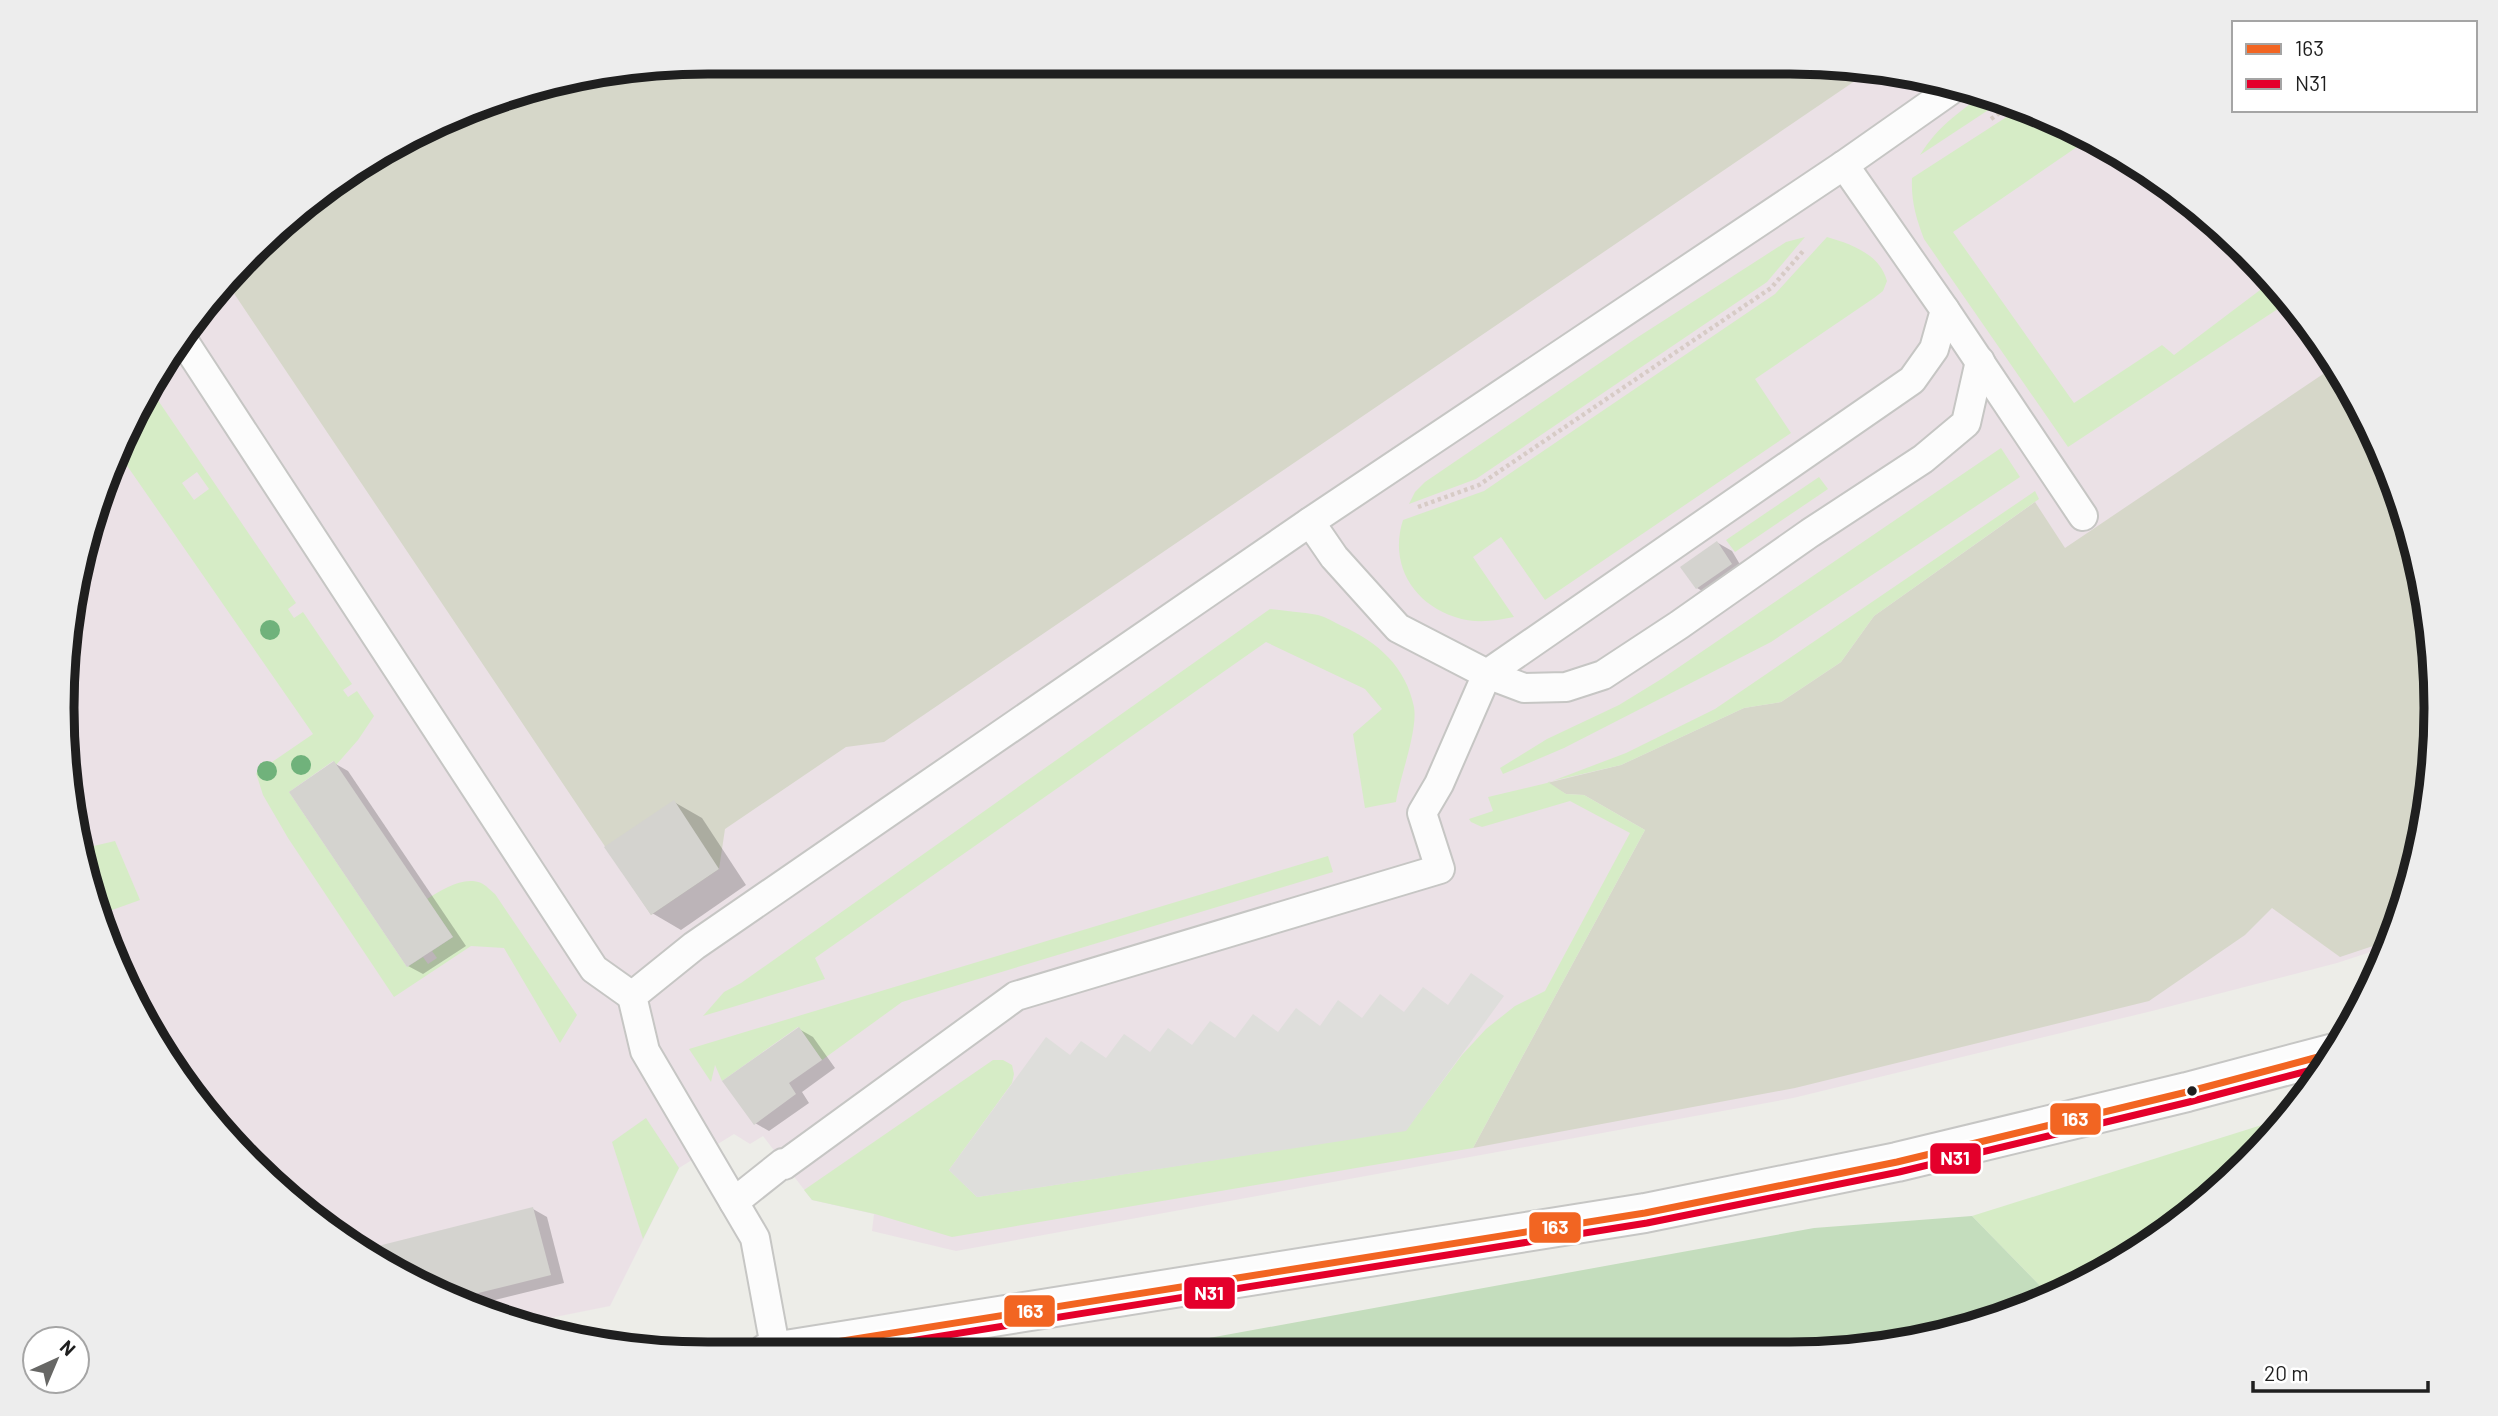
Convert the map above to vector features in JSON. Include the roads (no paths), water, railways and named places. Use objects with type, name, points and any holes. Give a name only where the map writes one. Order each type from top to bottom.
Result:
[{"type":"street","points":[[834,1342],[1645,1213],[1896,1162],[2187,1092],[2321,1057]]},
{"type":"lane","points":[[632,996],[694,946],[1310,522],[1844,165],[1946,93]]},
{"type":"lane","points":[[1844,165],[1980,361],[2083,516]]},
{"type":"lane","points":[[734,1202],[783,1163],[784,1165],[1016,996],[1440,869],[1422,813],[1439,783],[1487,674],[1912,380],[1934,349],[1945,310]]},
{"type":"lane","points":[[187,346],[594,969],[632,996],[645,1051],[755,1238],[770,1342]]},
{"type":"lane","points":[[1310,522],[1334,557],[1398,628],[1487,674],[1524,688],[1566,687],[1603,675],[1923,459],[1966,423],[1980,361]]}]
